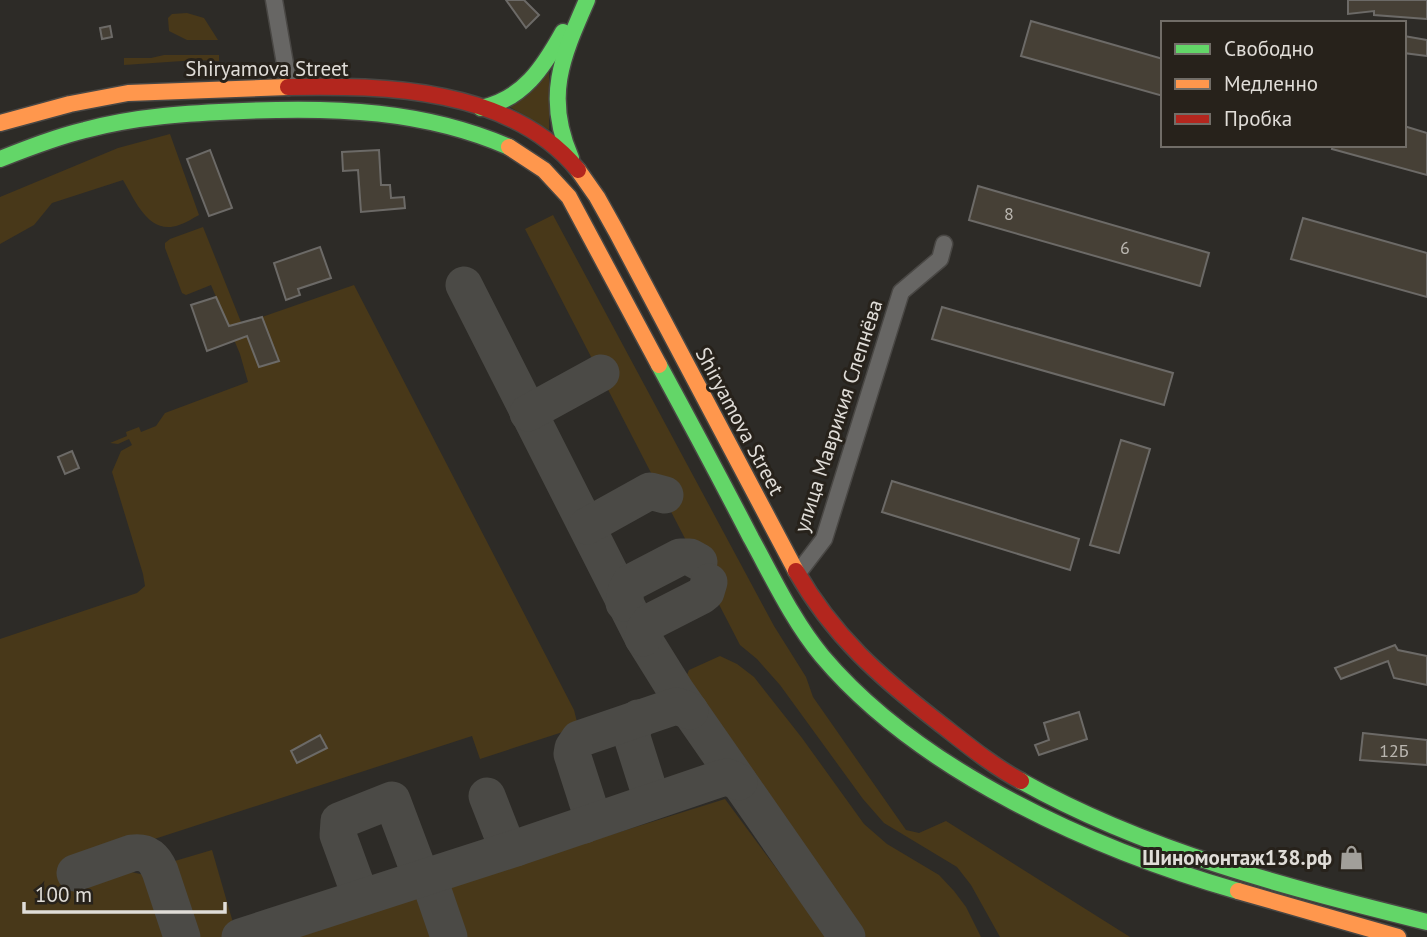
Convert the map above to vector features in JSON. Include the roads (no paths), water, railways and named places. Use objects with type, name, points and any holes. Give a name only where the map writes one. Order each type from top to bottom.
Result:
[{"type":"main road","points":[[481,108],[508,101],[531,81],[546,63],[581,0]]},
{"type":"main road","points":[[576,166],[558,130],[556,94],[568,48],[587,0]]},
{"type":"main road","name":"Shiryamova Street","points":[[0,123],[54,107],[113,95],[152,91],[289,87],[406,92],[481,108],[519,124],[542,137],[576,166],[612,222],[798,573],[823,614],[840,635],[874,667],[957,737],[1005,772],[1073,809],[1209,862],[1427,922]]},
{"type":"main road","name":"Shiryamova Street","points":[[0,159],[66,134],[101,125],[152,117],[276,109],[372,112],[453,126],[514,149],[539,165],[569,197],[790,610],[822,656],[856,693],[896,727],[1006,798],[1044,818],[1135,857],[1204,881],[1398,937]]},
{"type":"main road","points":[[856,693],[867,698],[878,693],[882,680],[874,667]]},
{"type":"main road","points":[[951,763],[924,740],[934,729],[957,737]]},
{"type":"street","points":[[274,0],[289,87]]},
{"type":"street","name":"улица Маврикия Слепнёва","points":[[798,573],[824,539],[901,292],[940,259],[944,244]]},
{"type":"place","name":"Шиномонтаж138.рф","points":[[1352,857]]}]
